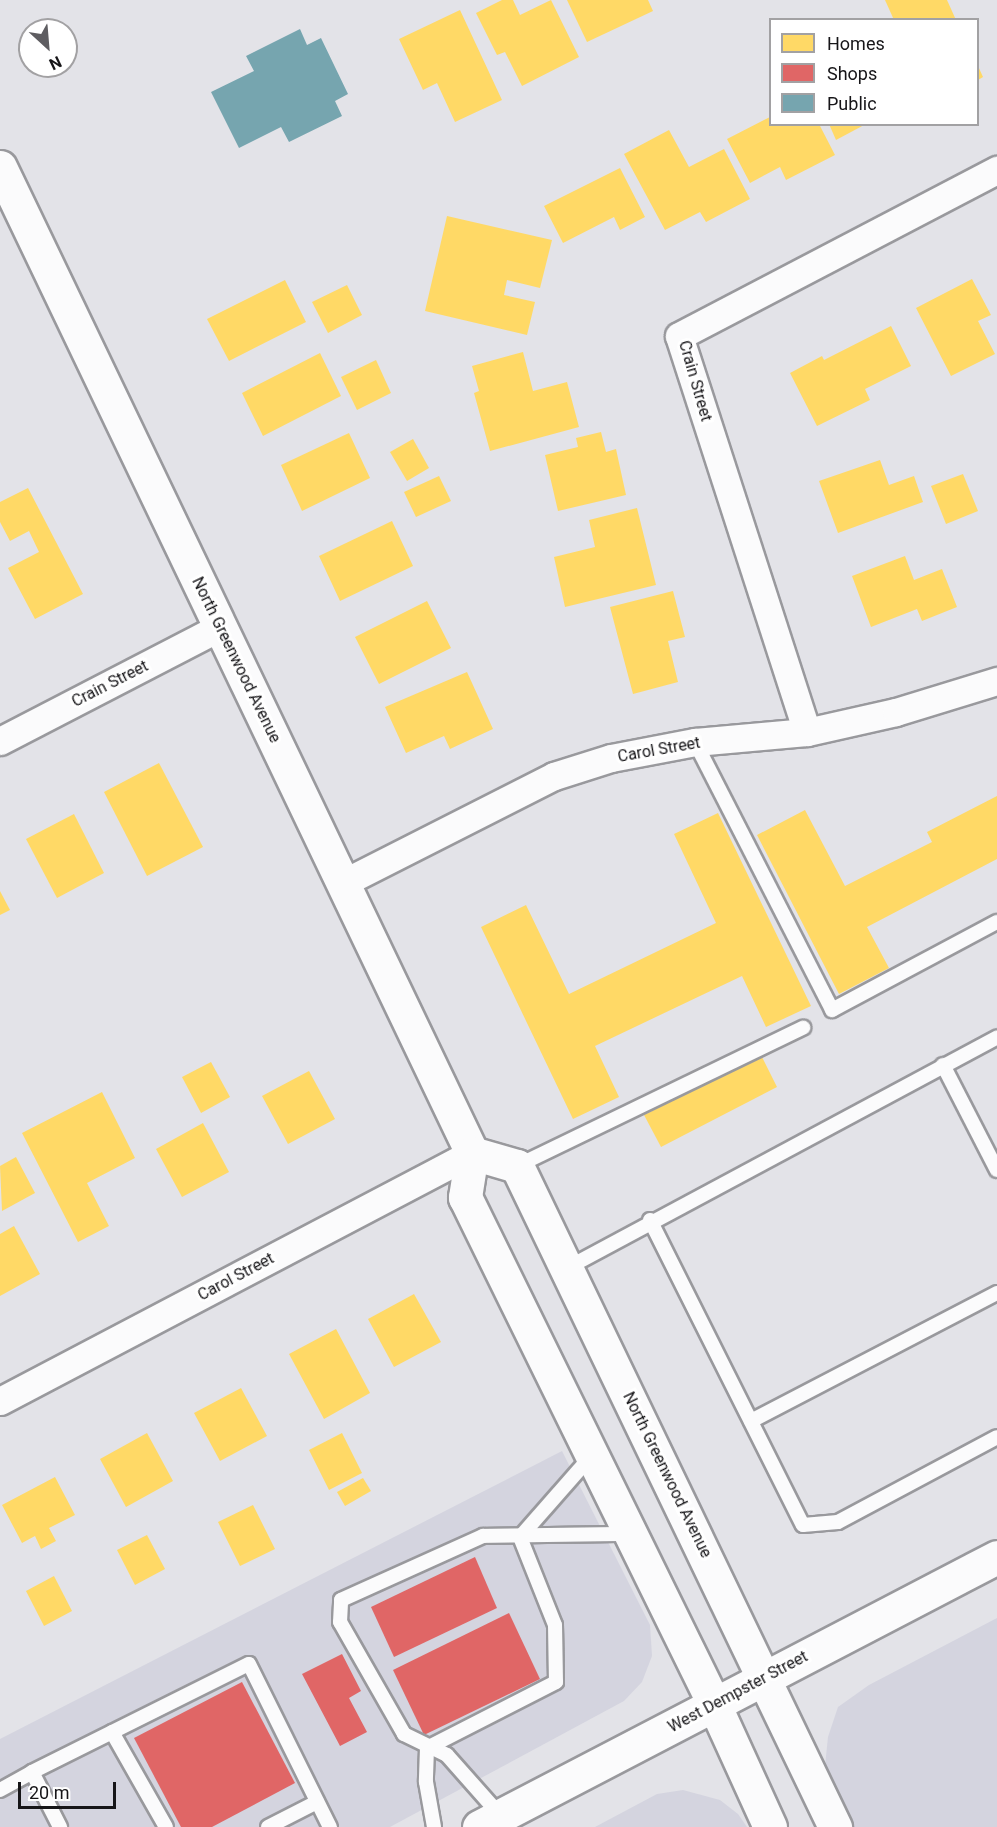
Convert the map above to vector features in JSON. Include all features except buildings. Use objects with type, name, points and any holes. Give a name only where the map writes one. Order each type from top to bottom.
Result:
[{"type":"main road","name":"North Greenwood Avenue","points":[[0,167],[472,1153]]},
{"type":"main road","points":[[517,1166],[472,1153],[465,1197],[714,1704],[770,1827]]},
{"type":"main road","name":"North Greenwood Avenue","points":[[517,1166],[835,1827]]},
{"type":"main road","name":"West Dempster Street","points":[[490,1821],[997,1557]]},
{"type":"street","name":"Crain Street","points":[[807,732],[679,336],[997,170]]},
{"type":"street","name":"Crain Street","points":[[0,741],[220,627]]},
{"type":"street","name":"Carol Street","points":[[343,883],[554,777],[611,758],[695,742],[807,732],[896,712],[997,681]]},
{"type":"street","name":"Carol Street","points":[[0,1401],[472,1153]]},
{"type":"lane","points":[[695,742],[832,1010],[997,922]]},
{"type":"lane","points":[[517,1166],[803,1028]]},
{"type":"lane","points":[[567,1268],[650,1220],[997,1036]]},
{"type":"lane","points":[[943,1065],[997,1170]]},
{"type":"lane","points":[[650,1220],[802,1525],[838,1522],[997,1437]]},
{"type":"lane","points":[[751,1421],[997,1293]]},
{"type":"lane","points":[[520,1537],[592,1454]]},
{"type":"lane","points":[[490,1821],[447,1755],[427,1748],[404,1734],[340,1622],[341,1600],[483,1536],[631,1534]]},
{"type":"lane","points":[[427,1748],[556,1683],[555,1625],[520,1537]]},
{"type":"lane","points":[[0,1790],[249,1664],[330,1827]]},
{"type":"lane","points":[[112,1732],[166,1827]]},
{"type":"lane","points":[[427,1748],[426,1782],[434,1827]]},
{"type":"lane","points":[[32,1772],[60,1827]]},
{"type":"lane","points":[[268,1827],[317,1802]]},
{"type":"shaded area","points":[[562,1451],[650,1625],[652,1656],[642,1682],[624,1701],[390,1827],[0,1827],[0,1739]]},
{"type":"shaded area","points":[[997,1618],[997,1827],[854,1827],[825,1766],[828,1737],[838,1707],[869,1685]]},
{"type":"shaded area","points":[[683,1790],[720,1800],[738,1814],[747,1827],[595,1827],[657,1794]]}]
